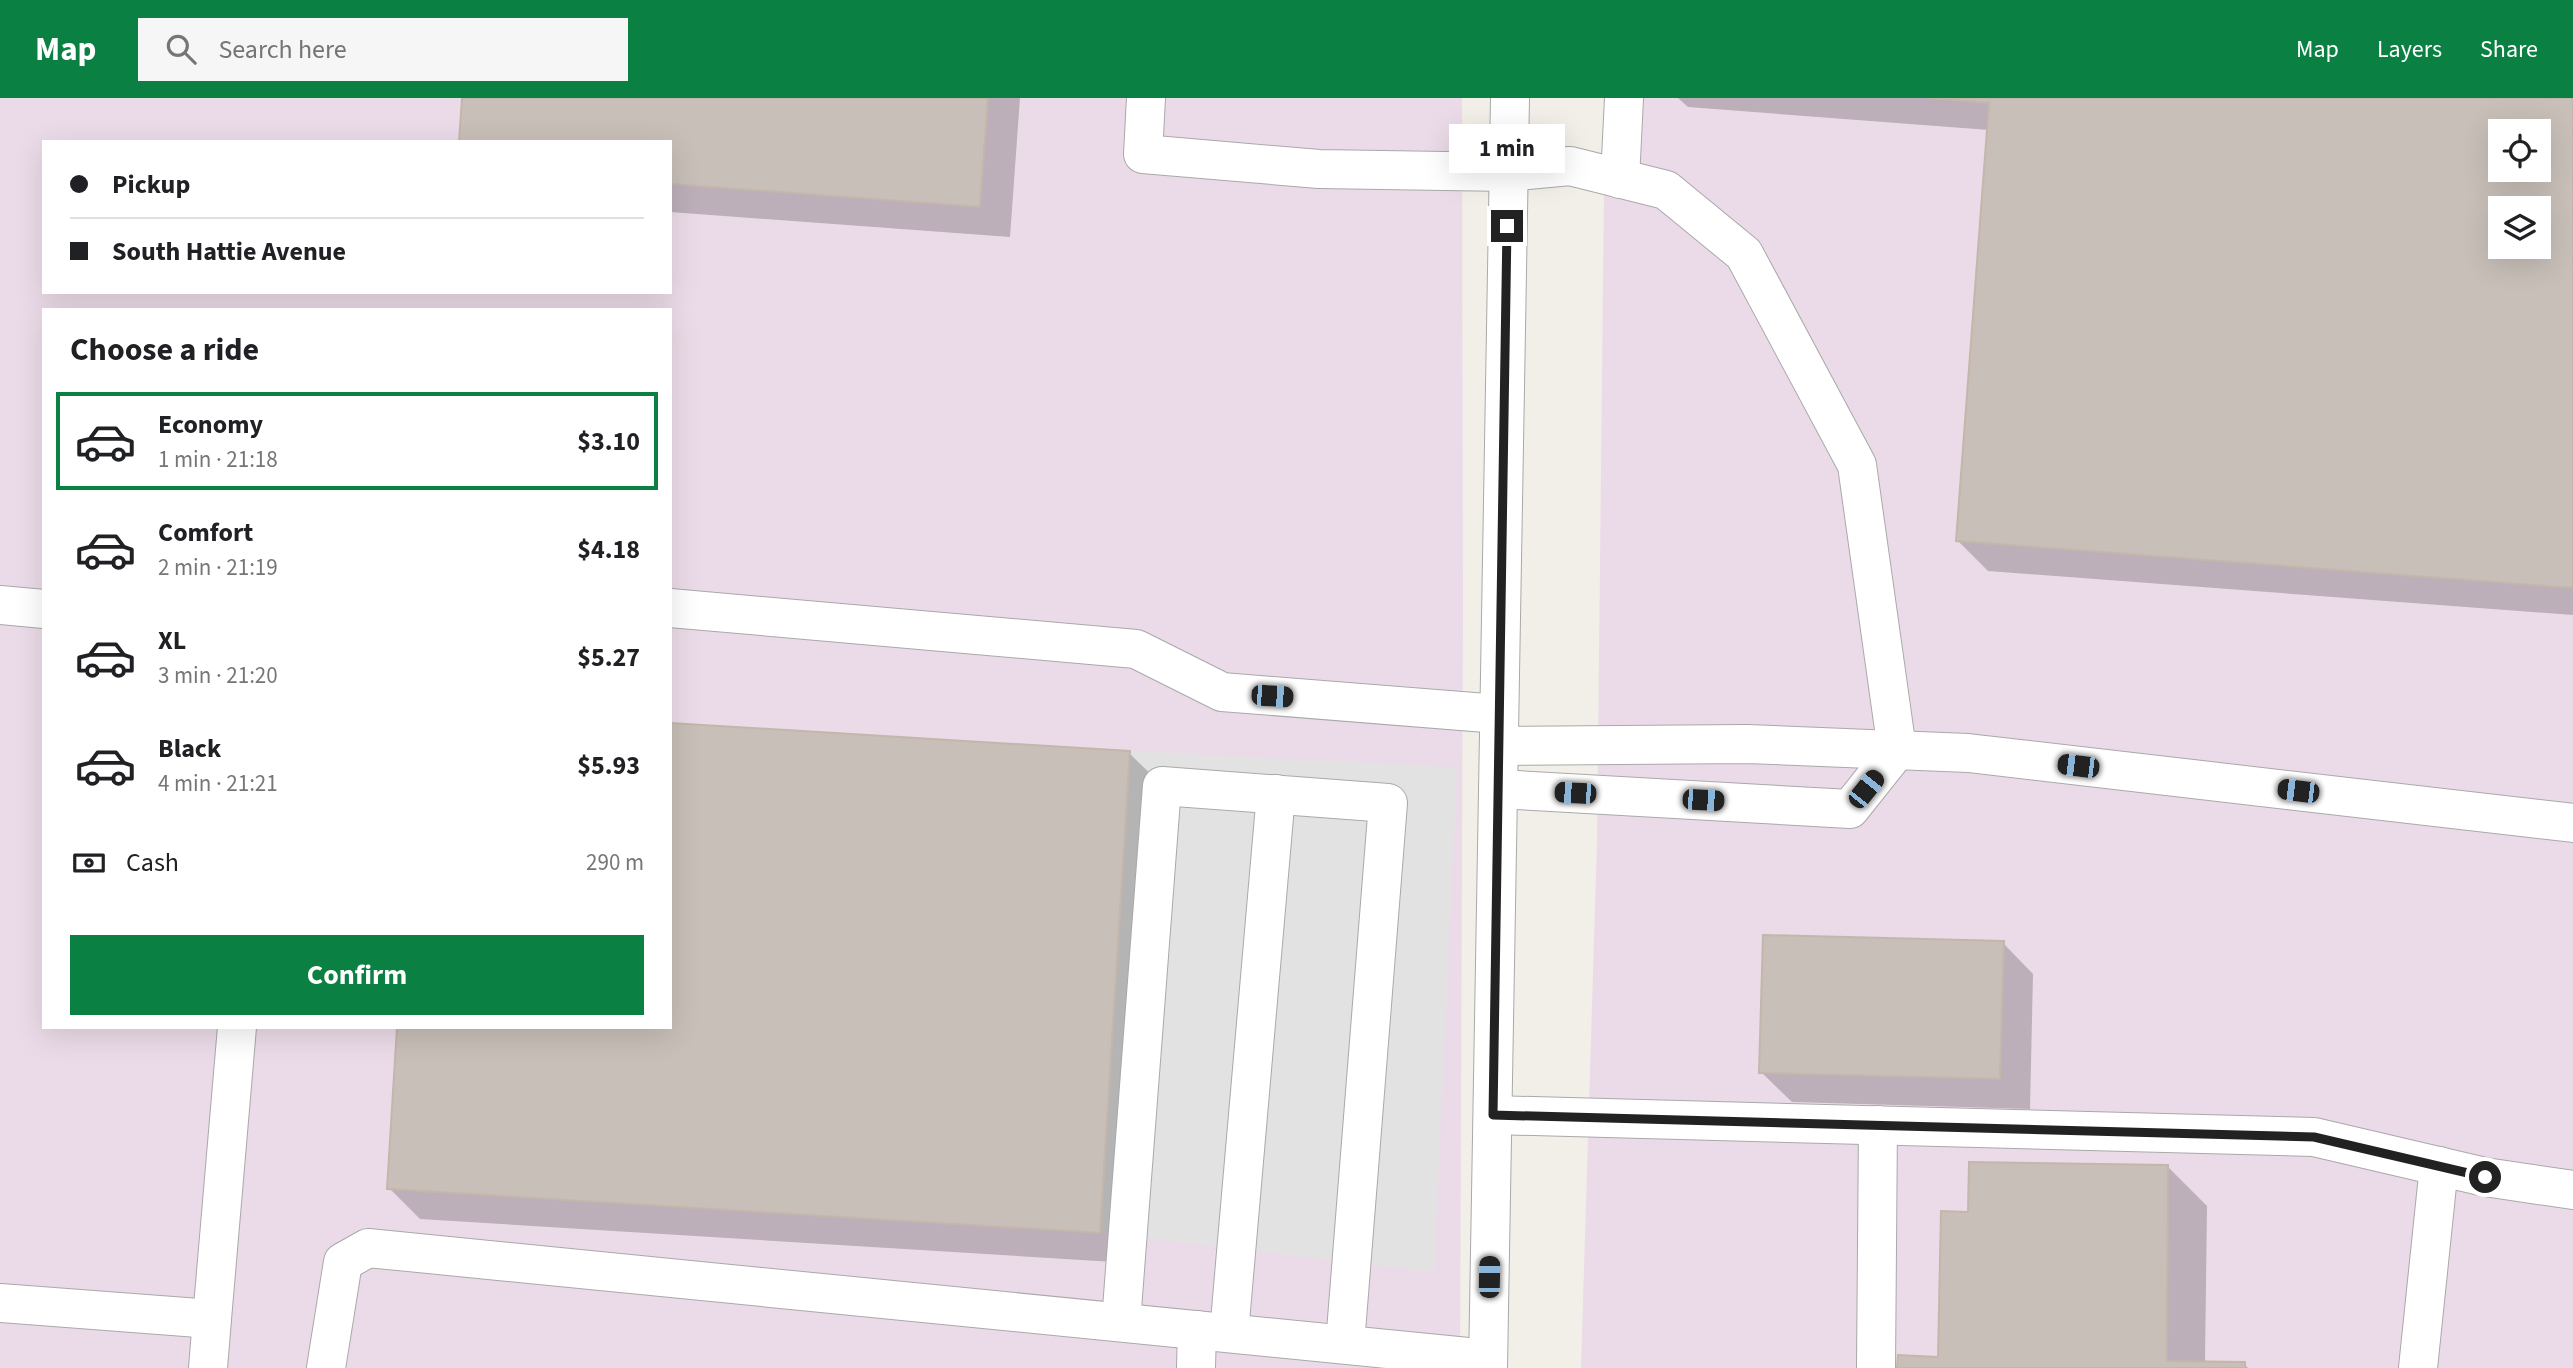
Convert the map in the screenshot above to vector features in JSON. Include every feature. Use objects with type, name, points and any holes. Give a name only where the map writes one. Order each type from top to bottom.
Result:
[{"type":"street","points":[[1146,98],[1143,154],[1319,169],[1508,172],[1570,166],[1665,190],[1744,254],[1857,465],[1897,750],[1850,808],[1498,789]]},
{"type":"street","points":[[326,1368],[343,1262],[368,1248],[1345,1344],[1488,1363],[1510,98]]},
{"type":"street","points":[[1620,179],[1624,98]]},
{"type":"street","points":[[0,605],[42,609]]},
{"type":"street","points":[[672,608],[1136,649],[1222,692],[1499,730],[1968,753],[2573,823]]},
{"type":"street","points":[[1121,1322],[1162,786],[1388,803],[1345,1344]]},
{"type":"street","points":[[1196,1368],[1213,1331],[1276,794]]},
{"type":"street","points":[[208,1368],[237,1029]]},
{"type":"street","points":[[1493,1115],[2314,1137],[2485,1177],[2573,1190]]},
{"type":"street","points":[[1875,1368],[1878,1125]]},
{"type":"street","points":[[2418,1368],[2439,1166]]},
{"type":"street","points":[[0,1303],[212,1318]]},
{"type":"shaded area","points":[[0,98],[1462,98],[1460,1368],[0,1368]]},
{"type":"shaded area","points":[[1605,98],[2573,98],[2573,1368],[1581,1368],[1597,842]]},
{"type":"shaded area","points":[[1130,751],[1457,767],[1434,1272],[1100,1233]]},
{"type":"building","points":[[462,98],[988,98],[980,207],[672,184],[672,140],[459,140]]},
{"type":"building","points":[[1928,98],[2573,98],[2573,588],[1956,541],[1989,103]]},
{"type":"building","points":[[672,723],[1130,751],[1100,1233],[387,1189],[397,1029],[672,1029]]},
{"type":"building","points":[[1763,935],[2004,941],[2000,1079],[1759,1073]]},
{"type":"building","points":[[1969,1162],[2168,1165],[2167,1361],[2245,1362],[2245,1368],[1897,1368],[1898,1355],[1938,1357],[1941,1211],[1968,1212]]},
{"type":"route","points":[[1507,226],[1493,1115],[2314,1137],[2485,1177]]}]
